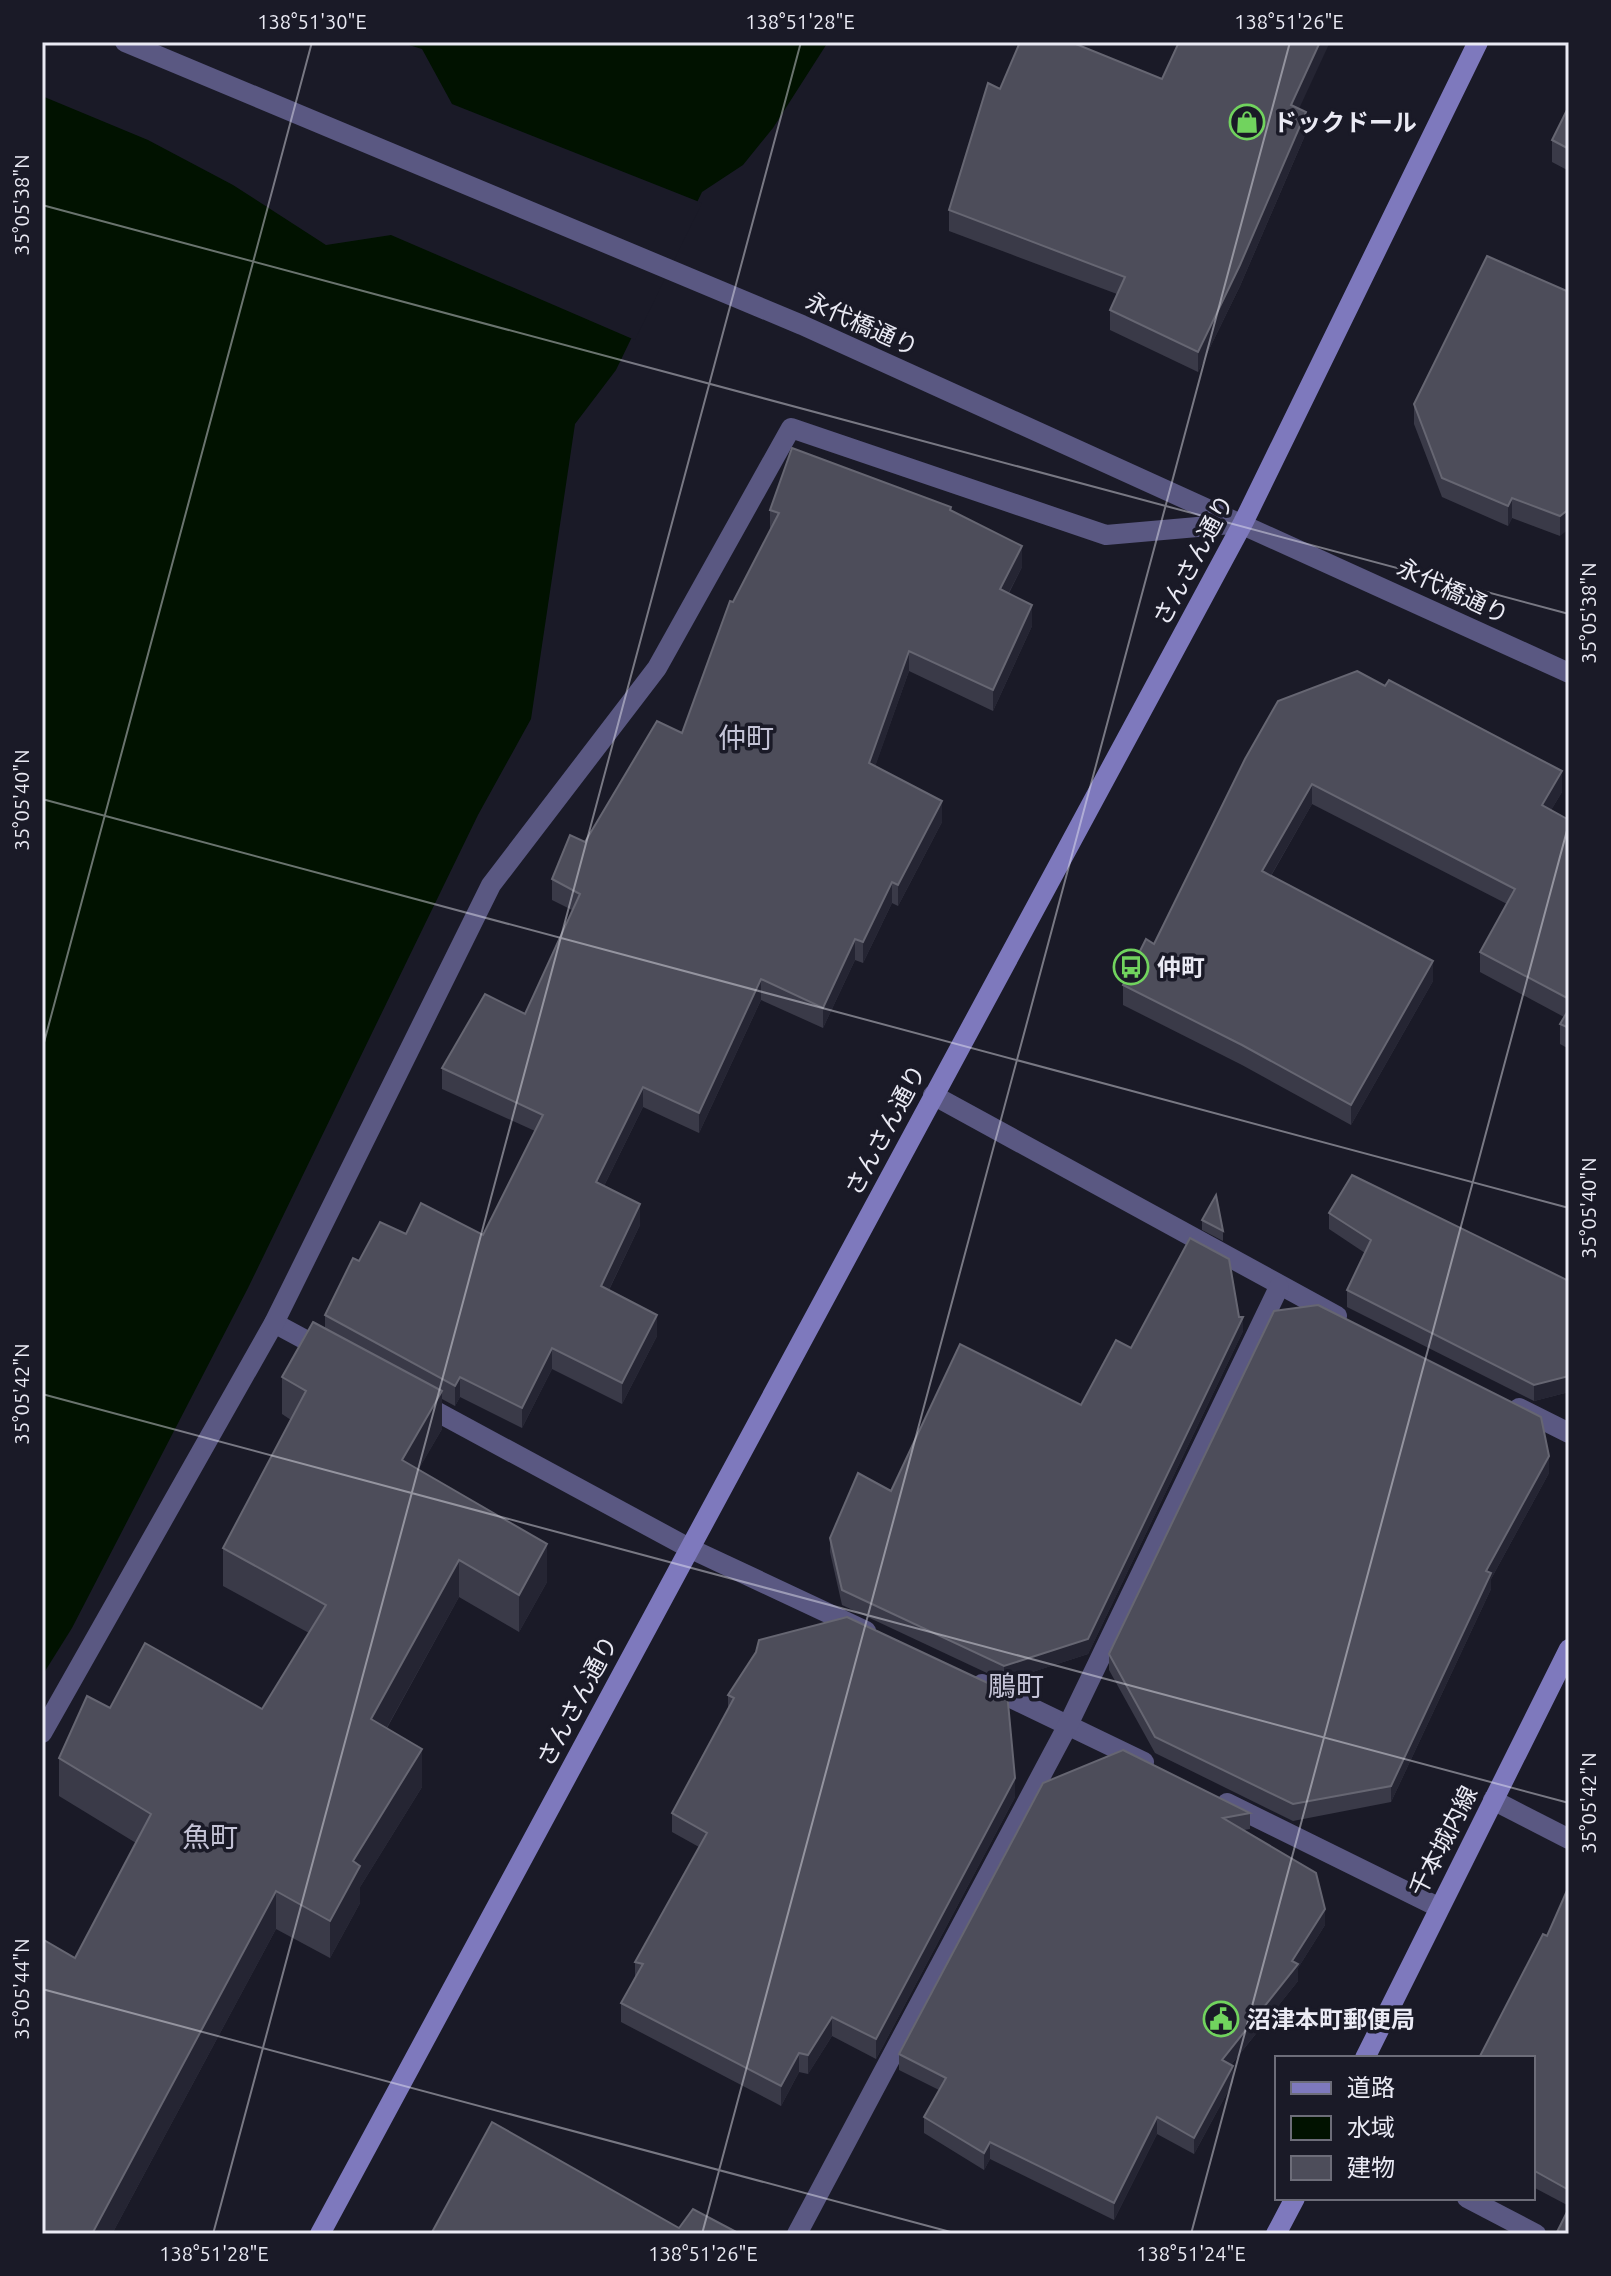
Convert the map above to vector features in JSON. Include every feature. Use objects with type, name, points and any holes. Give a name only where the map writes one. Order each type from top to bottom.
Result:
[{"type":"main road","name":"さんさん通り","points":[[320,2234],[1243,523],[1478,42]]},
{"type":"main road","name":"千本城内線","points":[[1366,2056],[1569,1649]]},
{"type":"main road","points":[[1276,2234],[1294,2200]]},
{"type":"street","name":"永代橋通り","points":[[125,42],[802,325],[1569,673]]},
{"type":"street","points":[[42,1733],[274,1323],[491,885],[657,668],[791,428],[1106,535],[1243,523]]},
{"type":"street","points":[[933,1095],[1279,1287],[1348,1322]]},
{"type":"street","points":[[797,2234],[1068,1725],[1279,1287]]},
{"type":"street","points":[[274,1323],[343,1361]]},
{"type":"street","points":[[399,1391],[689,1548],[886,1640]]},
{"type":"street","points":[[1500,1398],[1569,1433]]},
{"type":"street","points":[[970,1679],[1167,1773]]},
{"type":"street","points":[[1209,1794],[1438,1907]]},
{"type":"street","points":[[1493,1800],[1569,1839]]},
{"type":"street","points":[[1471,2200],[1536,2234]]},
{"type":"water","points":[[42,42],[828,42],[773,128],[743,165],[702,192],[616,370],[575,424],[531,719],[478,815],[248,1288],[72,1628],[42,1676]]},
{"type":"pier","points":[[42,42],[399,42],[422,49],[452,104],[702,203],[635,340],[391,235],[326,245],[233,185],[148,140],[42,96]]},
{"type":"building","points":[[1020,42],[1071,42],[1162,79],[1179,42],[1320,42],[1291,105],[1306,112],[1240,265],[1198,352],[1110,310],[1125,277],[949,210],[988,83],[1000,89]]},
{"type":"building","points":[[1569,106],[1569,149],[1552,140]]},
{"type":"building","points":[[1487,256],[1569,292],[1569,509],[1560,516],[1512,498],[1508,506],[1442,478],[1414,404]]},
{"type":"building","points":[[792,448],[951,507],[950,510],[1022,546],[1000,589],[1032,605],[993,690],[909,651],[869,763],[942,801],[898,885],[892,882],[863,942],[855,939],[823,1008],[761,979],[699,1113],[643,1087],[596,1182],[640,1204],[601,1286],[657,1315],[622,1383],[552,1348],[522,1408],[460,1377],[455,1386],[325,1315],[353,1258],[359,1261],[380,1222],[406,1234],[421,1203],[483,1235],[543,1115],[442,1068],[485,994],[525,1014],[580,894],[552,879],[570,835],[585,842],[657,721],[682,733],[730,601],[733,602],[779,513],[770,510]]},
{"type":"building","points":[[1357,671],[1385,686],[1389,680],[1562,771],[1542,805],[1569,820],[1569,999],[1480,952],[1515,889],[1312,784],[1262,871],[1433,961],[1351,1105],[1123,985],[1146,939],[1154,944],[1245,759],[1278,701]]},
{"type":"building","points":[[1569,1009],[1569,1028],[1560,1024]]},
{"type":"building","points":[[1352,1175],[1569,1281],[1569,1376],[1534,1385],[1347,1290],[1371,1240],[1329,1213]]},
{"type":"building","points":[[1216,1195],[1223,1231],[1202,1220]]},
{"type":"building","points":[[1190,1238],[1229,1259],[1239,1317],[1243,1317],[1088,1639],[1004,1666],[842,1590],[830,1538],[858,1473],[891,1491],[960,1344],[1081,1405],[1116,1340],[1131,1348]]},
{"type":"building","points":[[1318,1305],[1541,1417],[1549,1456],[1486,1571],[1491,1573],[1391,1786],[1293,1804],[1155,1737],[1109,1654],[1274,1311]]},
{"type":"building","points":[[313,1322],[442,1391],[402,1460],[547,1544],[519,1595],[459,1560],[371,1719],[422,1749],[353,1861],[360,1866],[330,1921],[276,1891],[92,2234],[42,2234],[42,1939],[75,1958],[151,1814],[59,1758],[87,1696],[110,1708],[145,1643],[262,1709],[326,1605],[223,1548],[306,1391],[282,1377]]},
{"type":"building","points":[[847,1617],[1007,1692],[1015,1778],[876,2039],[832,2017],[808,2055],[799,2053],[781,2086],[621,2003],[643,1964],[635,1962],[707,1833],[672,1813],[734,1698],[728,1695],[756,1652],[759,1640]]},
{"type":"building","points":[[1123,1750],[1250,1813],[1223,1818],[1316,1873],[1325,1909],[1292,1961],[1298,1964],[1222,2060],[1233,2066],[1194,2138],[1157,2117],[1114,2203],[990,2142],[984,2153],[924,2117],[946,2078],[899,2054],[1043,1783]]},
{"type":"building","points":[[1569,1886],[1569,2190],[1535,2171],[1535,2056],[1480,2056],[1543,1934],[1547,1936]]},
{"type":"building","points":[[492,2122],[679,2228],[693,2209],[740,2234],[431,2234]]},
{"type":"building","points":[[1569,2208],[1569,2234],[1556,2234]]},
{"type":"place","name":"ドックドール","points":[[1247,122]]},
{"type":"place","name":"仲町","points":[[1131,967]]},
{"type":"place","name":"沼津本町郵便局","points":[[1221,2019]]},
{"type":"district","name":"仲町","points":[[746,737]]},
{"type":"district","name":"鵰町","points":[[1016,1685]]},
{"type":"district","name":"魚町","points":[[210,1836]]}]
